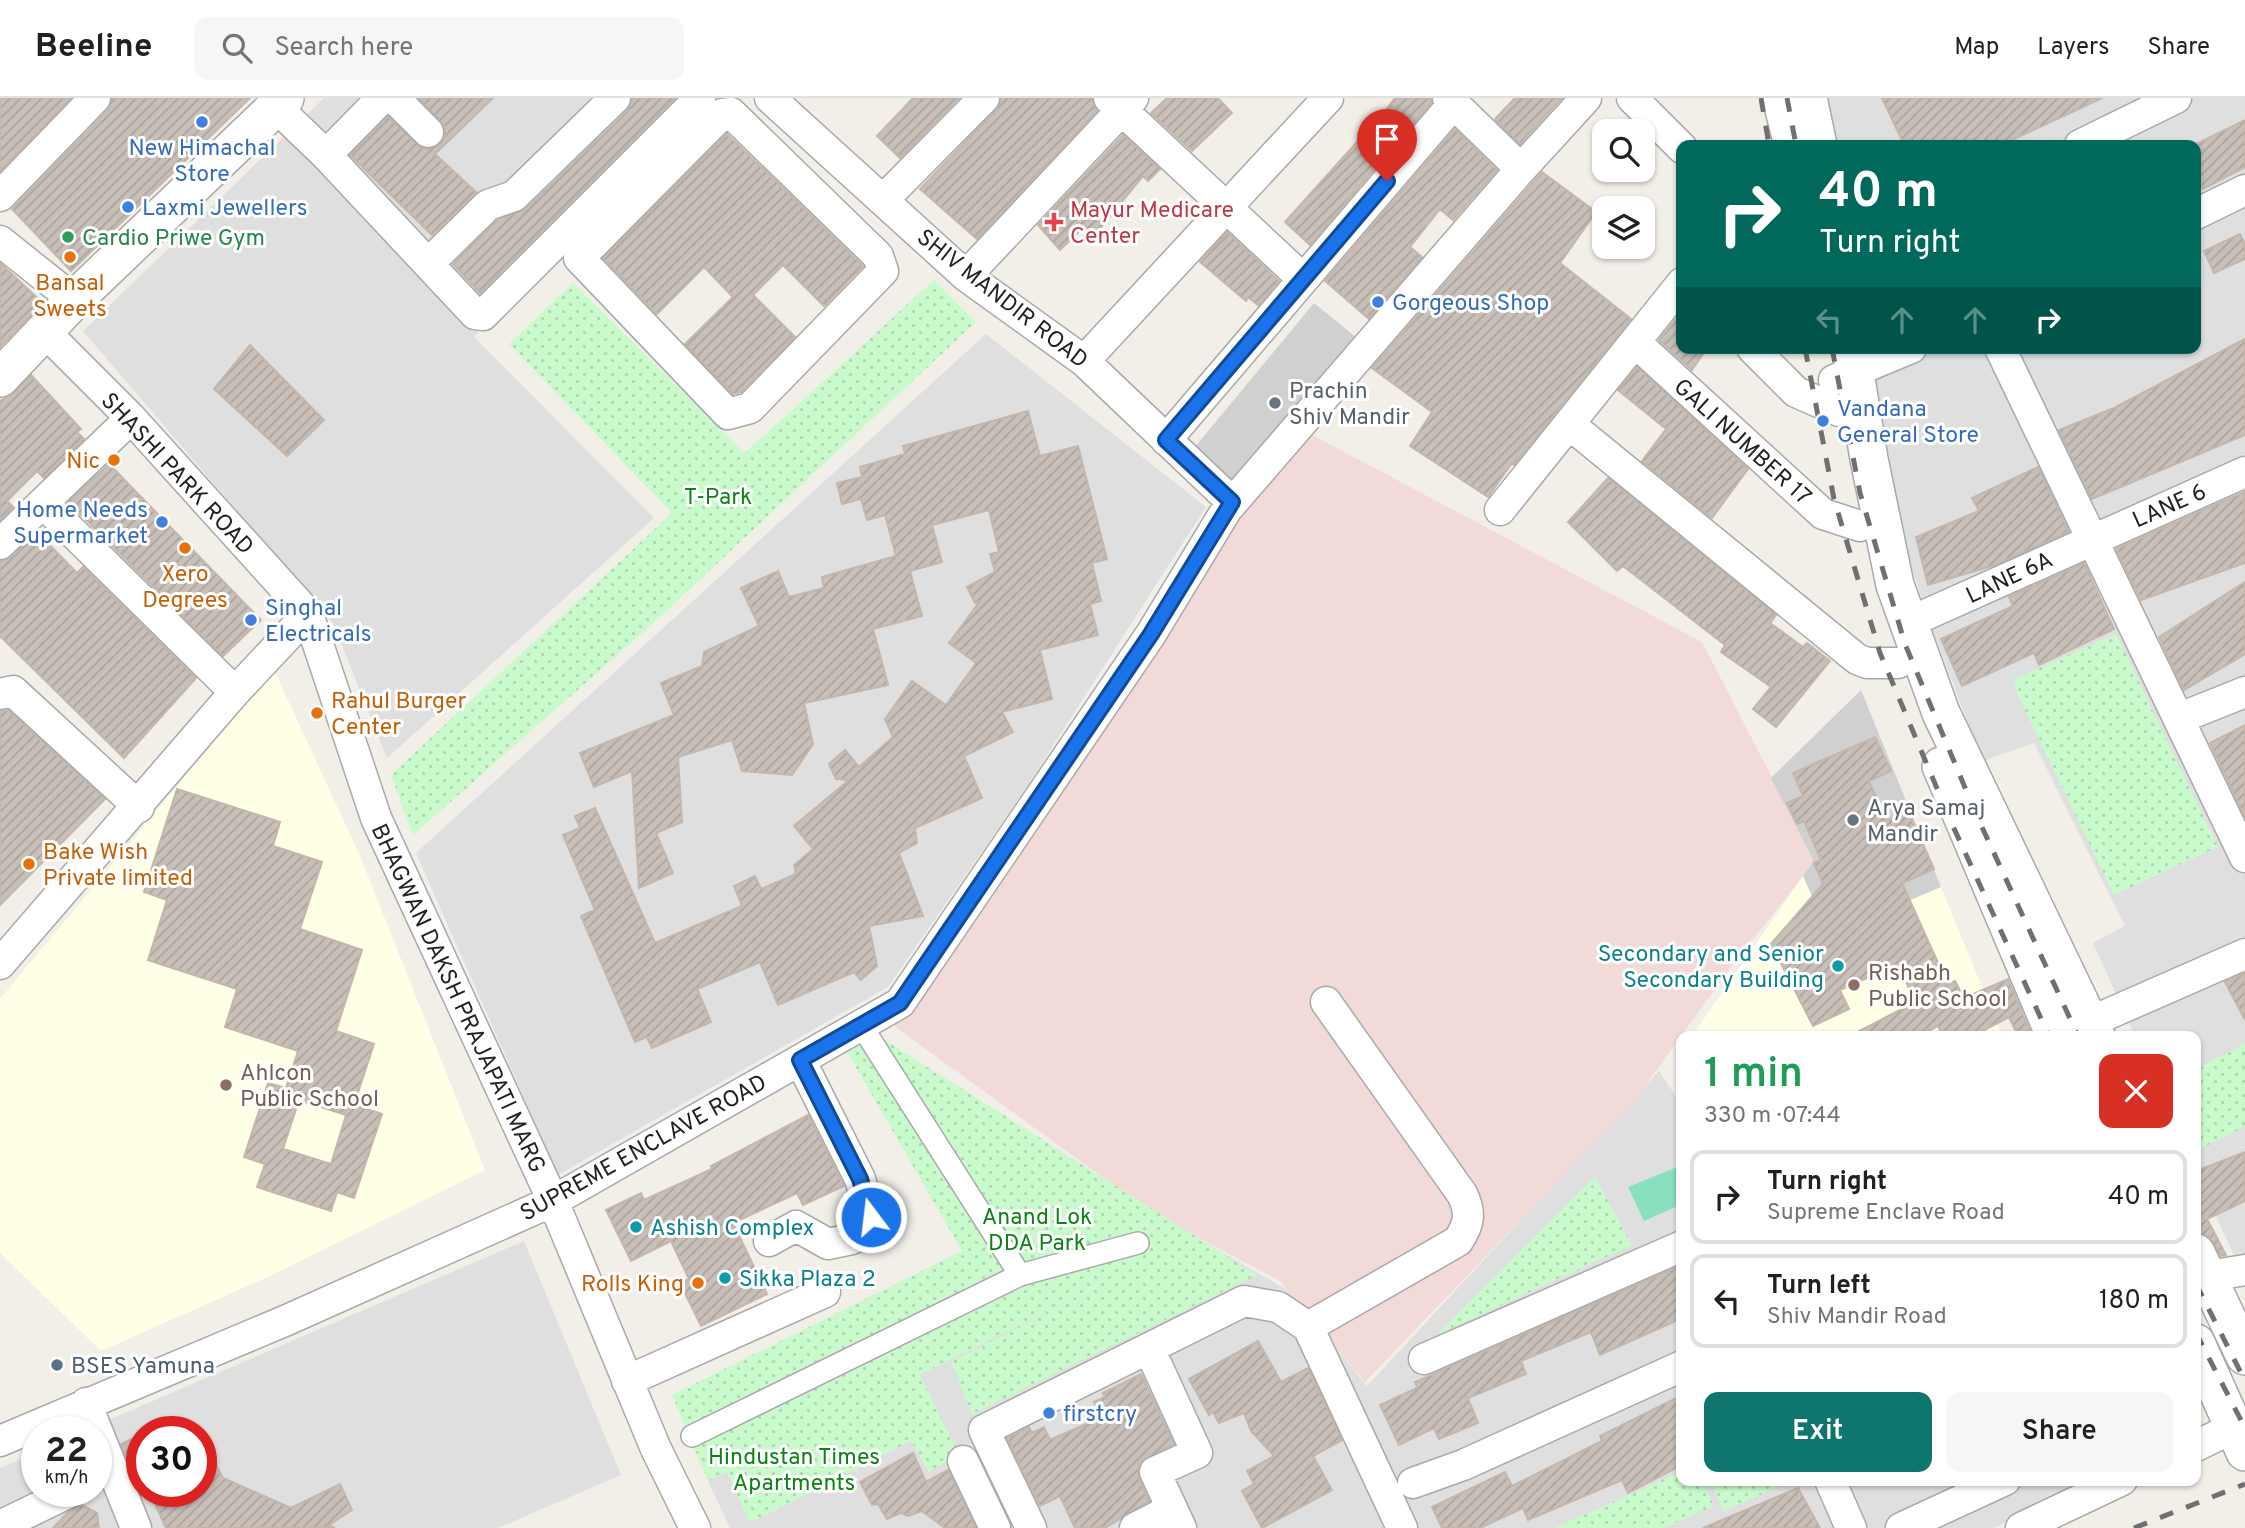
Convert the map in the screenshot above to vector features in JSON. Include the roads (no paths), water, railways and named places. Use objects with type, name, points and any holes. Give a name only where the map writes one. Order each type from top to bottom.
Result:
[{"type":"street","points":[[0,196],[95,98]]},
{"type":"street","points":[[326,155],[382,98]]},
{"type":"street","points":[[394,98],[428,132]]},
{"type":"street","points":[[428,264],[488,205],[514,196],[615,98]]},
{"type":"street","points":[[0,378],[46,333],[74,300],[281,102],[326,155],[428,264],[475,314],[482,316],[700,98]]},
{"type":"street","name":"SHIV MANDIR ROAD","points":[[770,98],[966,276],[1084,361],[1232,502]]},
{"type":"street","points":[[883,200],[984,98]]},
{"type":"street","points":[[1084,361],[1328,98]]},
{"type":"street","name":"SUPREME ENCLAVE ROAD","points":[[0,1441],[287,1320],[554,1201],[900,1003],[1151,634],[1232,502],[1586,98]]},
{"type":"street","points":[[1632,98],[1676,142]]},
{"type":"street","points":[[1781,98],[1791,140]]},
{"type":"street","points":[[1808,98],[1817,140]]},
{"type":"street","points":[[2090,140],[2176,98]]},
{"type":"street","points":[[1166,440],[1451,101],[1521,169]]},
{"type":"street","points":[[966,276],[1122,102],[1304,279]]},
{"type":"street","points":[[731,113],[810,190],[878,256],[883,271],[750,408],[729,414],[579,258],[722,114],[731,113]]},
{"type":"street","points":[[810,190],[838,158]]},
{"type":"street","points":[[2201,212],[2245,190]]},
{"type":"street","points":[[0,241],[74,300]]},
{"type":"street","points":[[1500,510],[1676,291]]},
{"type":"street","name":"SHASHI PARK ROAD","points":[[46,333],[131,418],[308,614]]},
{"type":"street","name":"GALI NUMBER 17","points":[[1635,342],[1823,514],[1860,526]]},
{"type":"street","points":[[1758,354],[1796,392],[1841,372],[1894,354]]},
{"type":"street","points":[[2003,354],[2094,538],[2245,857]]},
{"type":"street","points":[[1841,372],[1860,526],[1898,663],[2093,1029],[2245,954]]},
{"type":"street","points":[[1841,372],[1869,459],[1895,585],[2051,1031]]},
{"type":"street","points":[[0,544],[131,418]]},
{"type":"street","points":[[1569,424],[1857,659],[1867,663],[1898,663]]},
{"type":"street","name":"LANE 6","points":[[2094,538],[2245,472]]},
{"type":"street","points":[[43,503],[235,692]]},
{"type":"street","name":"LANE 6A","points":[[1923,616],[2094,538]]},
{"type":"street","points":[[1,961],[139,807],[235,692],[308,614]]},
{"type":"street","name":"BHAGWAN DAKSH PRAJAPATI MARG","points":[[308,614],[376,818],[554,1201],[627,1381],[695,1528]]},
{"type":"street","points":[[0,694],[13,691],[139,807]]},
{"type":"street","points":[[2180,718],[2245,692]]},
{"type":"street","points":[[1308,1327],[1458,1241],[1466,1229],[1470,1210],[1462,1194],[1326,1002]]},
{"type":"street","points":[[861,1025],[1020,1275]]},
{"type":"street","points":[[769,1241],[796,1226],[828,1244],[852,1239],[871,1217],[860,1179],[800,1060]]},
{"type":"street","points":[[692,1436],[1020,1275],[1139,1243]]},
{"type":"street","points":[[1424,1359],[1676,1249]]},
{"type":"street","points":[[2202,1264],[2245,1270]]},
{"type":"street","points":[[2202,1264],[2245,1356]]},
{"type":"street","points":[[627,1381],[825,1292]]},
{"type":"street","points":[[1031,1528],[984,1430],[1244,1301],[1278,1307],[1308,1327],[1402,1528]]},
{"type":"street","points":[[1135,1528],[1177,1519],[1155,1472],[1197,1453],[1149,1348]]},
{"type":"street","points":[[2201,1353],[2242,1434],[2201,1445]]},
{"type":"street","points":[[1413,1483],[1464,1465],[1676,1369]]},
{"type":"street","points":[[86,1403],[90,1416]]},
{"type":"street","points":[[962,1461],[995,1528]]},
{"type":"street","points":[[112,1486],[136,1528]]},
{"type":"street","points":[[1833,1486],[1851,1528]]},
{"type":"street","points":[[1901,1528],[1992,1486]]},
{"type":"street","points":[[2021,1528],[2109,1486]]},
{"type":"street","points":[[0,1526],[39,1507]]},
{"type":"railway","points":[[1761,98],[1768,140]]},
{"type":"railway","points":[[1787,98],[1795,140]]},
{"type":"railway","points":[[1806,354],[1834,499],[1880,653],[1952,824],[2047,1031]]},
{"type":"railway","points":[[1833,354],[1860,493],[1905,644],[1976,814],[2076,1031]]},
{"type":"railway","points":[[2201,1294],[2245,1381]]},
{"type":"railway","points":[[2201,1343],[2245,1428]]},
{"type":"railway","points":[[2134,1528],[2245,1484]]},
{"type":"place","name":"New Himachal Store","points":[[202,122]]},
{"type":"place","name":"Laxmi Jewellers","points":[[128,207]]},
{"type":"place","name":"Mayur Medicare Center","points":[[1054,222]]},
{"type":"place","name":"Cardio Priwe Gym","points":[[68,237]]},
{"type":"place","name":"Bansal Sweets","points":[[70,257]]},
{"type":"place","name":"Gorgeous Shop","points":[[1378,302]]},
{"type":"place","name":"Prachin Shiv Mandir","points":[[1275,403]]},
{"type":"place","name":"Vandana General Store","points":[[1823,421]]},
{"type":"place","name":"Nic","points":[[114,460]]},
{"type":"place","name":"Home Needs Supermarket","points":[[162,522]]},
{"type":"place","name":"Xero Degrees","points":[[185,548]]},
{"type":"place","name":"Singhal Electricals","points":[[251,620]]},
{"type":"place","name":"Rahul Burger Center","points":[[317,713]]},
{"type":"place","name":"Arya Samaj Mandir","points":[[1853,820]]},
{"type":"place","name":"Bake Wish Private limited","points":[[29,864]]},
{"type":"place","name":"Secondary and Senior Secondary Building","points":[[1838,966]]},
{"type":"place","name":"Rishabh Public School","points":[[1854,985]]},
{"type":"place","name":"Ahlcon Public School","points":[[226,1085]]},
{"type":"place","name":"Ashish Complex","points":[[636,1227]]},
{"type":"place","name":"Sikka Plaza 2","points":[[725,1278]]},
{"type":"place","name":"Rolls King","points":[[698,1283]]},
{"type":"place","name":"BSES Yamuna","points":[[57,1365]]},
{"type":"place","name":"firstcry","points":[[1049,1413]]},
{"type":"park label","name":"T-Park","points":[[718,496]]},
{"type":"park label","name":"Anand Lok DDA Park","points":[[1037,1229]]},
{"type":"park label","name":"Hindustan Times Apartments","points":[[794,1469]]}]
